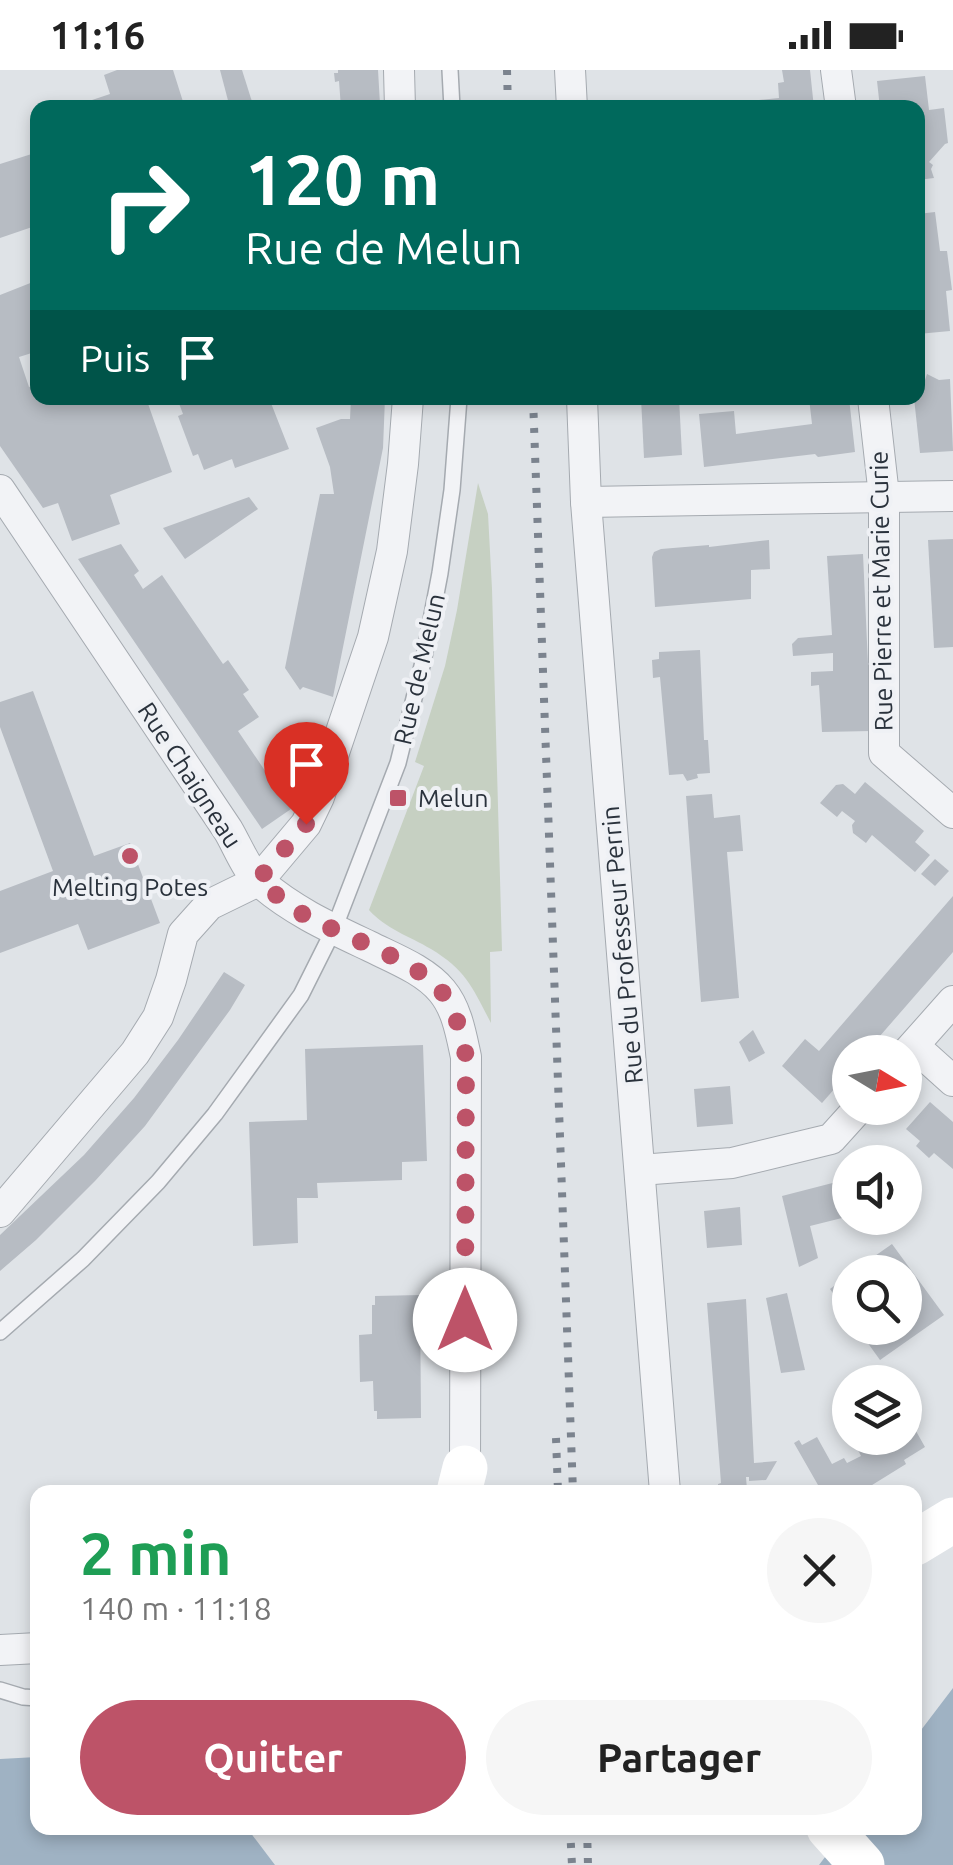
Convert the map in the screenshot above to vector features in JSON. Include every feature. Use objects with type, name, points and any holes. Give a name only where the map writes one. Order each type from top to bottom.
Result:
[{"type":"main road","points":[[922,1539],[953,1520]]},
{"type":"main road","points":[[835,1835],[862,1865]]},
{"type":"street","points":[[399,70],[400,100]]},
{"type":"street","points":[[570,70],[572,100]]},
{"type":"street","points":[[836,70],[839,100]]},
{"type":"street","name":"Rue de Melun","points":[[258,880],[306,824],[373,637],[392,551],[407,405]]},
{"type":"street","name":"Rue du Professeur Perrin","points":[[582,405],[586,502],[665,1485]]},
{"type":"street","name":"Rue Pierre et Marie Curie","points":[[873,405],[884,496],[884,752],[953,814]]},
{"type":"street","name":"Rue Chaigneau","points":[[0,490],[258,880],[299,912],[396,959],[440,988],[451,1006],[466,1056],[463,1484]]},
{"type":"street","points":[[586,502],[953,496]]},
{"type":"street","points":[[0,1212],[86,1113],[158,1017],[183,934],[209,904],[258,880]]},
{"type":"street","points":[[922,1036],[953,1001]]},
{"type":"street","points":[[922,1059],[953,1081]]},
{"type":"street","points":[[640,1170],[732,1163],[830,1139],[843,1125]]},
{"type":"street","points":[[0,1650],[30,1648]]},
{"type":"lane","points":[[450,70],[452,100]]},
{"type":"lane","name":"Rue de Melun","points":[[0,1332],[83,1259],[158,1182],[215,1114],[301,995],[334,929],[398,763],[423,662],[452,490],[458,405]]},
{"type":"lane","points":[[0,1690],[30,1697]]},
{"type":"green space","points":[[478,483],[488,514],[492,589],[502,951],[490,952],[491,1023],[473,990],[453,965],[369,910],[424,766],[415,762],[445,666]]},
{"type":"water","points":[[953,1688],[953,1865],[819,1865],[842,1835],[922,1835],[922,1729]]},
{"type":"water","points":[[30,1757],[30,1835],[252,1835],[275,1865],[0,1865],[0,1759]]},
{"type":"building","points":[[117,70],[173,70],[182,100],[92,100],[110,94],[104,75]]},
{"type":"building","points":[[220,70],[242,70],[251,100],[228,100]]},
{"type":"building","points":[[378,70],[380,100],[340,100],[339,81],[335,82],[334,73]]},
{"type":"building","points":[[782,70],[810,70],[813,100],[759,100],[779,98],[778,83],[784,82]]},
{"type":"building","points":[[925,76],[929,110],[944,108],[948,143],[929,162],[934,178],[925,179],[925,100],[879,100],[877,81]]},
{"type":"building","points":[[30,155],[30,228],[0,238],[0,164]]},
{"type":"building","points":[[935,212],[940,251],[947,251],[952,290],[946,291],[950,331],[925,333],[925,213]]},
{"type":"building","points":[[30,283],[30,354],[19,357],[30,387],[30,405],[148,405],[172,472],[110,495],[120,524],[72,541],[58,503],[43,508],[0,446],[0,295]]},
{"type":"building","points":[[927,374],[939,380],[950,379],[953,451],[920,453],[915,405],[925,405]]},
{"type":"building","points":[[180,405],[272,405],[289,449],[235,468],[232,459],[204,470],[198,454],[193,456],[178,416],[183,414]]},
{"type":"building","points":[[351,405],[385,405],[383,448],[333,697],[303,687],[300,690],[285,668],[320,494],[334,494],[330,467],[316,428],[350,419]]},
{"type":"building","points":[[641,405],[679,405],[682,455],[644,458]]},
{"type":"building","points":[[810,405],[850,405],[855,452],[704,467],[699,414],[734,411],[736,434],[812,424]]},
{"type":"building","points":[[249,497],[258,509],[185,559],[163,528]]},
{"type":"building","points":[[953,539],[953,647],[934,648],[928,540]]},
{"type":"building","points":[[769,540],[770,569],[751,570],[751,599],[655,607],[654,552]]},
{"type":"building","points":[[121,544],[139,571],[134,575],[143,589],[162,575],[223,664],[228,660],[249,690],[243,694],[259,717],[238,731],[291,809],[262,829],[78,559]]},
{"type":"building","points":[[863,554],[871,731],[822,732],[819,685],[811,686],[811,672],[833,671],[833,653],[793,656],[792,644],[798,638],[832,635],[827,556]]},
{"type":"building","points":[[700,650],[704,740],[708,740],[710,773],[697,774],[698,778],[687,781],[683,774],[669,775],[660,677],[653,678],[652,660],[659,659],[659,652]]},
{"type":"building","points":[[33,691],[94,856],[130,843],[160,923],[88,950],[78,924],[0,953],[0,891],[53,871],[0,727],[0,702]]},
{"type":"building","points":[[865,782],[924,831],[915,842],[930,855],[915,872],[872,835],[866,843],[853,833],[855,821],[842,811],[837,817],[820,803],[836,785],[843,784],[855,794]]},
{"type":"building","points":[[712,794],[714,818],[740,815],[743,851],[727,852],[739,998],[701,1002],[686,796]]},
{"type":"building","points":[[935,859],[949,871],[935,886],[921,874]]},
{"type":"building","points":[[953,896],[953,952],[881,1035],[833,1035]]},
{"type":"building","points":[[224,972],[245,985],[145,1126],[36,1240],[0,1271],[0,1235],[84,1155],[134,1098]]},
{"type":"building","points":[[753,1030],[765,1053],[749,1062],[739,1042]]},
{"type":"building","points":[[832,1036],[832,1092],[822,1103],[782,1066],[805,1039],[819,1051]]},
{"type":"building","points":[[423,1045],[427,1161],[402,1162],[402,1180],[317,1183],[318,1198],[297,1198],[298,1243],[253,1246],[249,1122],[307,1120],[305,1049]]},
{"type":"building","points":[[730,1086],[733,1124],[697,1127],[694,1089]]},
{"type":"building","points":[[930,1102],[953,1122],[953,1169],[934,1153],[929,1158],[922,1152],[922,1145],[917,1145],[920,1141],[906,1129],[910,1125],[922,1125],[922,1111]]},
{"type":"building","points":[[832,1183],[832,1220],[810,1226],[818,1258],[799,1267],[782,1196]]},
{"type":"building","points":[[740,1207],[742,1245],[707,1248],[704,1211]]},
{"type":"building","points":[[892,1244],[900,1255],[876,1255]]},
{"type":"building","points":[[922,1285],[944,1315],[922,1330]]},
{"type":"building","points":[[787,1293],[805,1370],[781,1373],[766,1298]]},
{"type":"building","points":[[420,1295],[421,1418],[377,1419],[373,1381],[360,1382],[359,1335],[372,1334],[375,1296]]},
{"type":"building","points":[[746,1299],[754,1463],[777,1461],[766,1480],[749,1481],[746,1477],[747,1485],[718,1485],[721,1483],[707,1303]]},
{"type":"building","points":[[869,1345],[901,1345],[880,1360]]},
{"type":"building","points":[[817,1437],[832,1464],[844,1458],[847,1463],[861,1456],[912,1455],[904,1460],[906,1464],[872,1485],[818,1485],[794,1443],[799,1440],[802,1445]]},
{"type":"railway","points":[[507,70],[508,100]]},
{"type":"railway","points":[[533,405],[573,1485]]},
{"type":"railway","points":[[556,1438],[558,1485]]},
{"type":"railway","points":[[570,1835],[572,1865]]},
{"type":"railway","points":[[587,1835],[588,1865]]},
{"type":"place","name":"Melun","points":[[398,798]]},
{"type":"place","name":"Melting Potes","points":[[130,856]]},
{"type":"route","points":[[306,824],[258,880],[299,912],[420,973],[440,988],[460,1028],[466,1056],[465,1320]]}]
